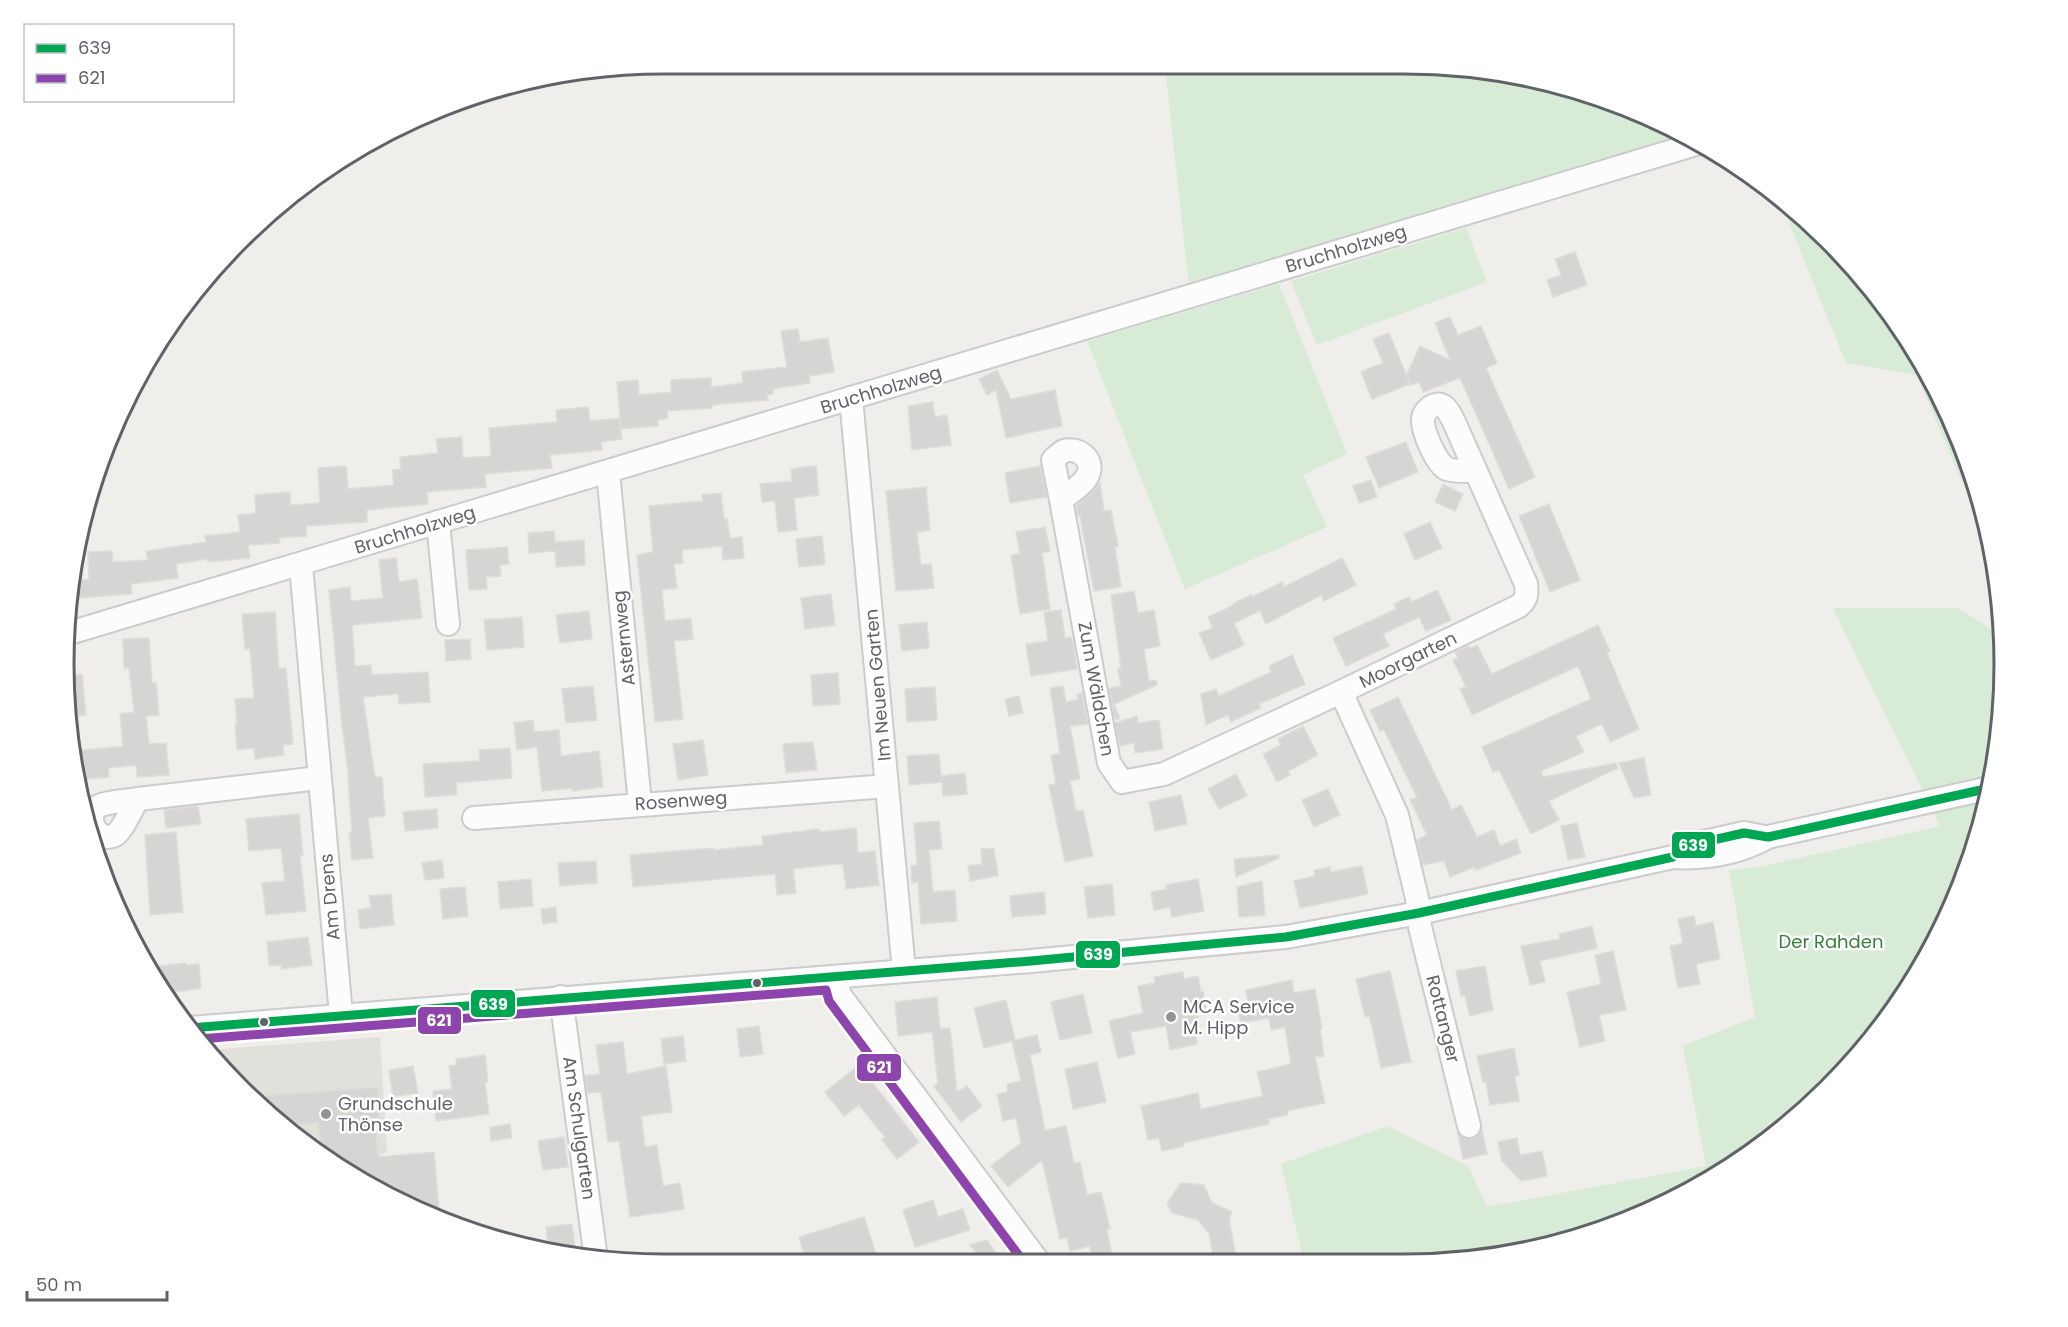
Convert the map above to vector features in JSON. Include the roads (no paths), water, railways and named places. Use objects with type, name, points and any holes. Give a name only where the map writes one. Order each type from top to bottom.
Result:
[{"type":"street","name":"Bruchholzweg","points":[[75,631],[1688,146]]},
{"type":"street","name":"Im Neuen Garten","points":[[852,398],[904,971]]},
{"type":"street","name":"Moorgarten","points":[[1419,913],[1397,815],[1341,692],[1519,606],[1525,601],[1526,584],[1476,471]]},
{"type":"street","name":"Asternweg","points":[[608,472],[640,804]]},
{"type":"street","name":"Zum Wäldchen","points":[[1061,500],[1109,763],[1122,782],[1164,774],[1341,692]]},
{"type":"street","points":[[438,522],[448,624]]},
{"type":"street","name":"Am Drens","points":[[301,565],[341,1016]]},
{"type":"street","points":[[138,799],[319,778]]},
{"type":"street","name":"Rosenweg","points":[[474,818],[887,786]]},
{"type":"street","points":[[199,1027],[1121,954],[1286,937],[1419,913],[1673,858],[1695,844],[1744,833],[1768,837],[1980,790]]},
{"type":"street","name":"Rottanger","points":[[1419,913],[1420,927],[1469,1126]]},
{"type":"street","points":[[837,977],[839,994],[1033,1254]]},
{"type":"street","name":"Am Schulgarten","points":[[561,997],[595,1249]]},
{"type":"place","name":"MCA Service M. Hipp","points":[[1171,1017]]},
{"type":"place","name":"Grundschule Thönse","points":[[326,1114]]},
{"type":"park label","name":"Der Rahden","points":[[1831,942]]}]
